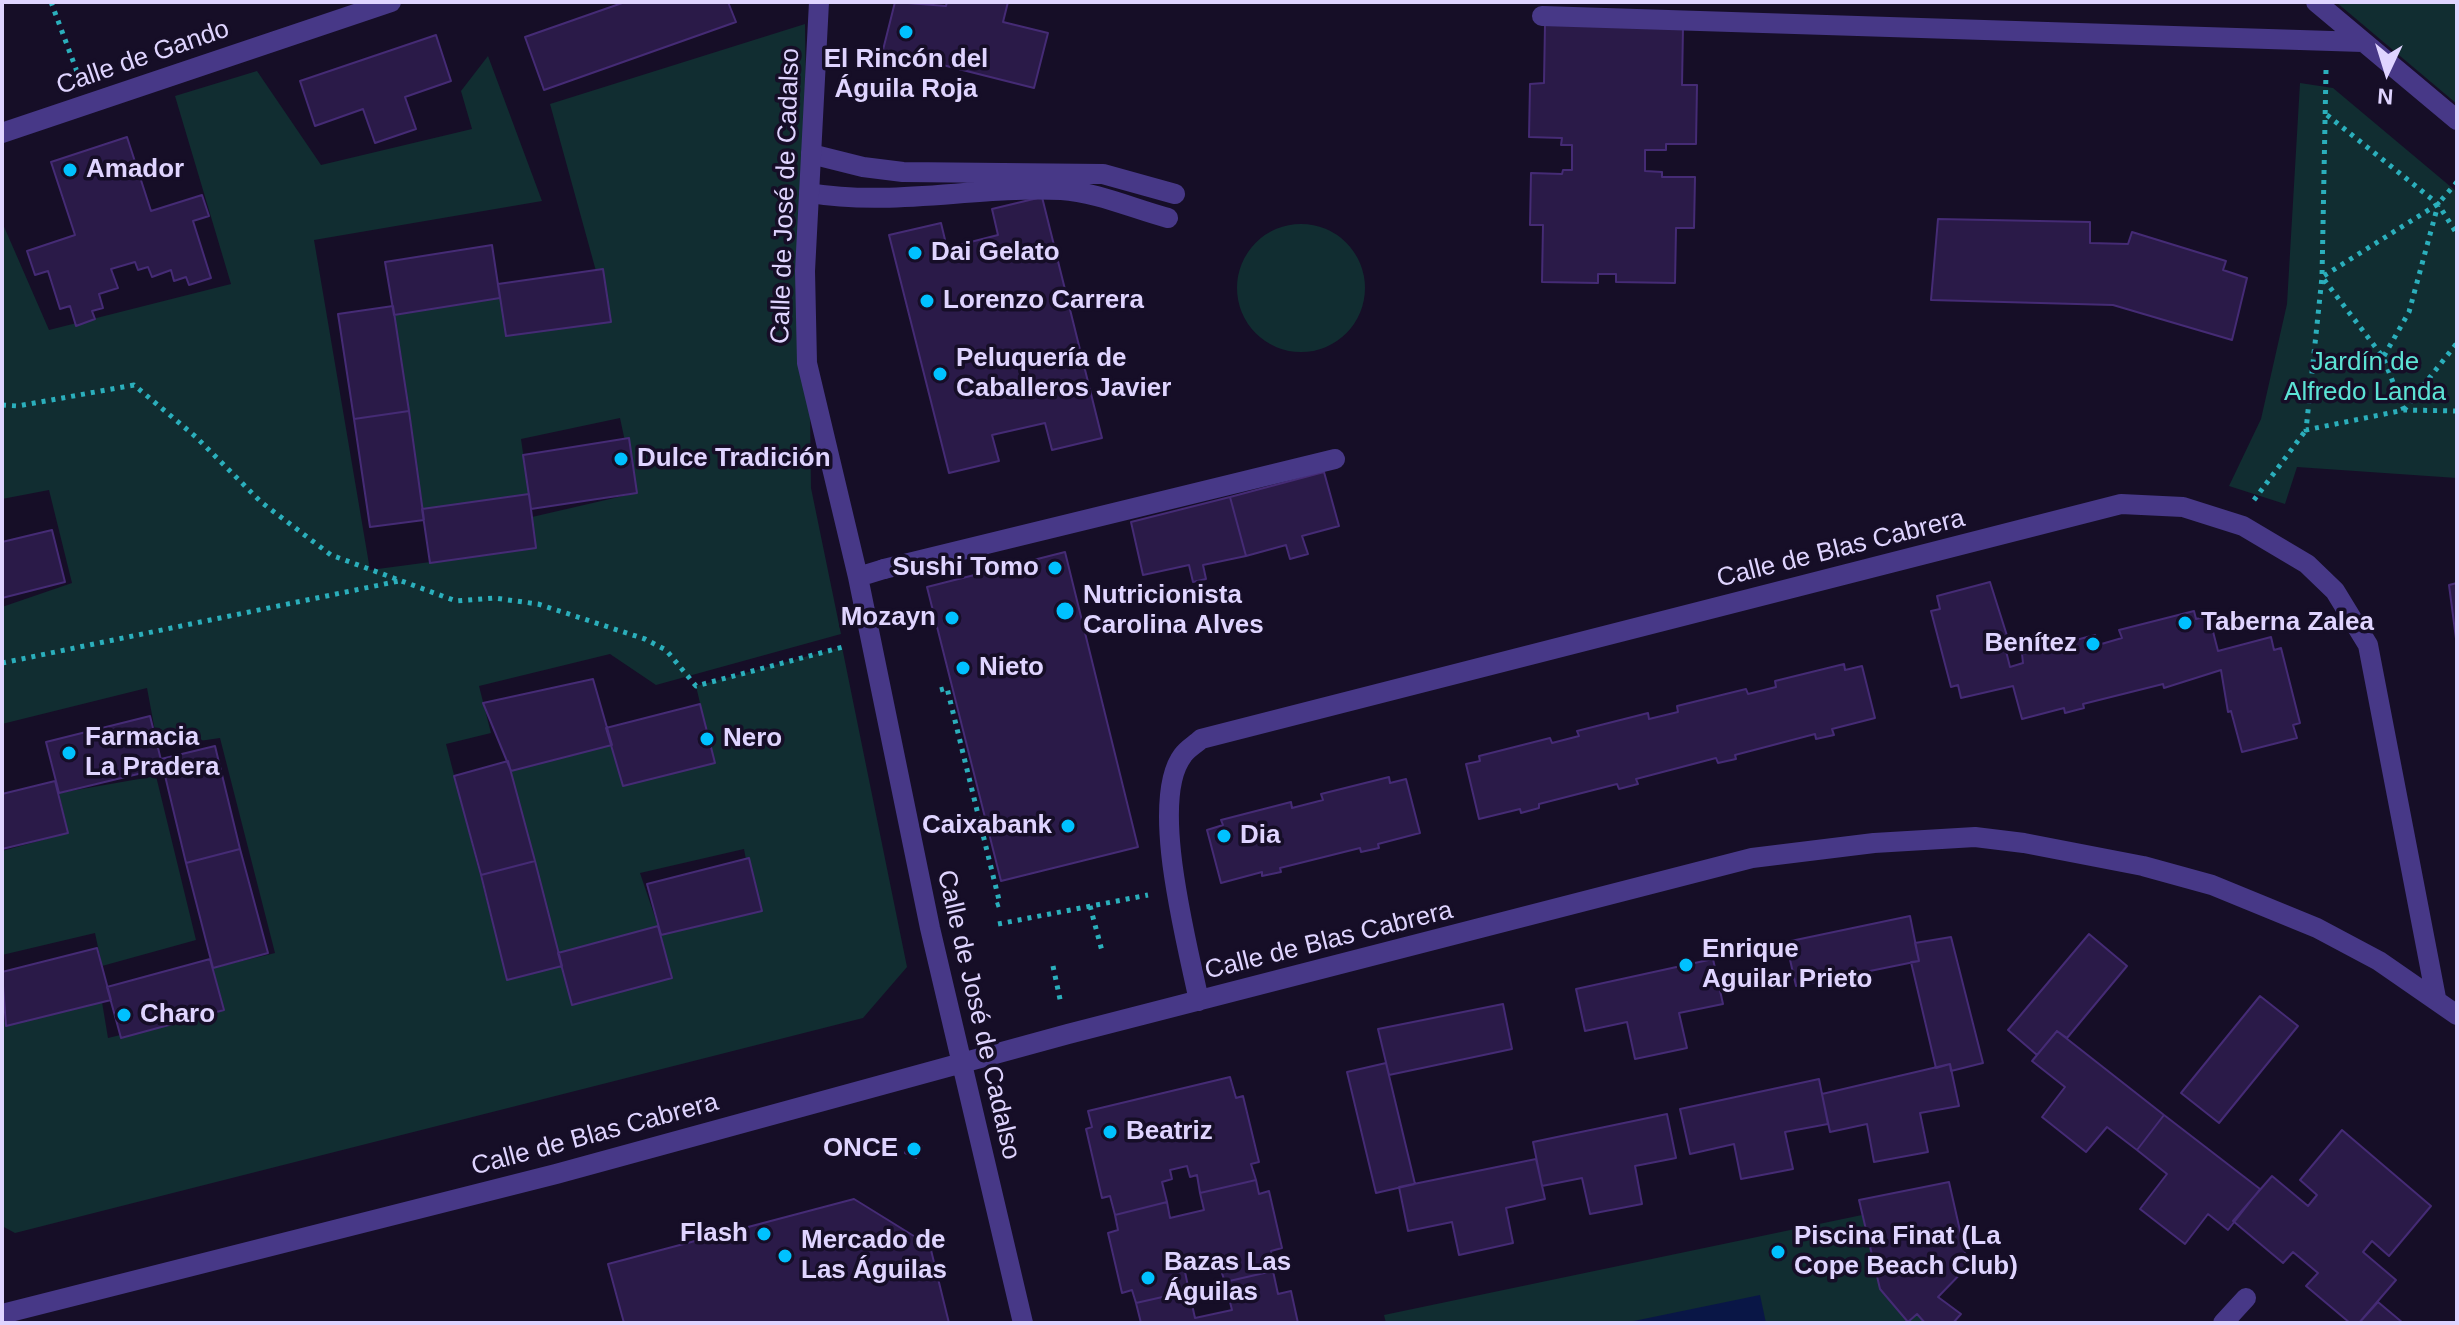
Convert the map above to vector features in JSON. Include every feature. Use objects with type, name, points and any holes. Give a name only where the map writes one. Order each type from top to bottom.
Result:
[{"type":"street","name":"Calle de Gando","points":[[2,133],[391,2]]},
{"type":"street","name":"Calle de José de Cadalso","points":[[819,2],[804,308],[807,363],[858,577],[962,1063],[1023,1323]]},
{"type":"street","points":[[2316,2],[2457,120]]},
{"type":"street","points":[[1542,16],[2363,42]]},
{"type":"street","points":[[811,154],[903,172],[1103,174],[1175,194]]},
{"type":"street","points":[[809,193],[854,200],[885,200],[1063,190],[1168,218]]},
{"type":"street","points":[[858,577],[1335,459]]},
{"type":"street","name":"Calle de Blas Cabrera","points":[[1199,1001],[1168,832],[1169,799],[1182,755],[1201,739],[2121,504],[2183,507],[2243,526],[2307,564],[2335,591],[2368,645],[2436,998]]},
{"type":"street","name":"Calle de Blas Cabrera","points":[[2,1314],[556,1174],[962,1063],[1752,858],[1874,843],[1975,837],[2024,843],[2143,866],[2225,889],[2317,928],[2436,998],[2457,1015]]},
{"type":"street","points":[[2223,1323],[2246,1298]]},
{"type":"path","points":[[51,2],[89,104]]},
{"type":"path","points":[[2254,500],[2306,430],[2322,277],[2326,65]]},
{"type":"path","points":[[2326,114],[2438,204],[2457,234]]},
{"type":"path","points":[[2322,277],[2438,204],[2457,182]]},
{"type":"path","points":[[2383,357],[2409,312],[2438,204]]},
{"type":"path","points":[[2322,277],[2383,357],[2404,410]]},
{"type":"path","points":[[2404,410],[2457,343]]},
{"type":"path","points":[[2,405],[18,406],[134,385],[196,437],[261,502],[331,555],[456,601],[494,598],[538,604],[645,639],[666,650],[696,686],[871,641]]},
{"type":"path","points":[[2306,430],[2404,410],[2457,411]]},
{"type":"path","points":[[2,663],[400,581]]},
{"type":"path","points":[[940,690],[947,688],[1000,904],[994,906]]},
{"type":"path","points":[[998,924],[1149,895]]},
{"type":"path","points":[[1090,906],[1102,951]]},
{"type":"path","points":[[1053,966],[1061,1004]]},
{"type":"green space","points":[[2336,2],[2457,2],[2457,104]]},
{"type":"green space","points":[[805,24],[811,488],[841,634],[656,685],[610,654],[479,686],[491,733],[446,744],[507,979],[562,966],[672,978],[661,935],[756,912],[744,849],[640,873],[658,926],[558,953],[511,771],[612,745],[623,786],[714,763],[696,686],[842,647],[907,967],[863,1018],[15,1233],[2,1226],[2,1015],[6,1026],[102,1002],[108,1038],[224,1010],[213,968],[275,953],[220,738],[158,747],[147,688],[2,724],[2,607],[72,583],[49,490],[2,499],[2,222],[49,330],[231,284],[175,96],[257,71],[321,165],[472,129],[461,91],[488,56],[542,201],[314,240],[370,570],[536,548],[532,517],[636,493],[620,418],[521,439],[529,494],[422,509],[394,315],[500,298],[507,336],[610,322],[550,104]]},
{"type":"green space","name":"Jardín de Alfredo Landa","points":[[2300,83],[2333,88],[2457,192],[2457,478],[2297,467],[2285,504],[2229,486],[2261,419],[2287,304]]},
{"type":"green space","points":[[1301,224],[1325,229],[1346,243],[1360,264],[1365,288],[1360,312],[1346,333],[1325,347],[1301,352],[1277,347],[1256,333],[1242,312],[1237,288],[1242,264],[1256,243],[1277,229]]},
{"type":"green space","points":[[156,776],[196,940],[102,966],[95,933],[2,955],[2,851],[68,833],[59,793]]},
{"type":"green space","name":"Piscina Finat (La Cope Beach Club)","points":[[1862,1215],[1881,1289],[1908,1322],[1917,1314],[1925,1323],[1386,1323],[1384,1315]]},
{"type":"shaded area","points":[[1760,1295],[1766,1323],[1624,1323]]},
{"type":"building","points":[[625,2],[728,2],[736,22],[544,90],[525,37]]},
{"type":"building","points":[[895,2],[946,6],[947,2],[1008,2],[1003,22],[1048,33],[1034,88],[883,50]]},
{"type":"building","points":[[1545,24],[1683,27],[1682,85],[1697,85],[1696,144],[1666,144],[1666,150],[1645,150],[1645,171],[1662,172],[1662,177],[1695,177],[1694,228],[1676,228],[1675,283],[1616,282],[1616,274],[1598,274],[1598,283],[1542,282],[1543,225],[1530,225],[1531,173],[1562,174],[1563,170],[1572,170],[1572,145],[1561,145],[1562,138],[1529,137],[1530,84],[1544,83]]},
{"type":"building","points":[[436,35],[451,81],[405,97],[416,129],[375,143],[363,109],[315,126],[300,81]]},
{"type":"building","points":[[127,137],[151,211],[202,195],[209,216],[193,221],[211,278],[189,285],[186,277],[174,281],[171,270],[152,277],[148,267],[138,270],[135,262],[111,269],[118,288],[99,294],[103,308],[92,311],[95,319],[76,326],[70,306],[60,309],[48,271],[35,275],[27,251],[75,235],[51,162]]},
{"type":"building","points":[[1042,197],[1102,438],[1052,450],[1045,423],[992,435],[999,461],[949,473],[889,235],[941,223],[947,248],[998,235],[992,209]]},
{"type":"building","points":[[1938,219],[2090,222],[2090,243],[2128,244],[2132,232],[2226,261],[2223,270],[2247,278],[2232,340],[2113,305],[1931,300]]},
{"type":"building","points":[[492,245],[500,298],[394,315],[385,262]]},
{"type":"building","points":[[603,269],[611,322],[506,336],[498,284]]},
{"type":"building","points":[[393,306],[409,411],[354,419],[338,314]]},
{"type":"building","points":[[409,411],[424,520],[370,527],[354,419]]},
{"type":"building","points":[[629,438],[637,493],[531,509],[523,455]]},
{"type":"building","points":[[1324,472],[1339,526],[1302,536],[1308,554],[1290,559],[1286,545],[1246,556],[1230,497]]},
{"type":"building","points":[[529,494],[536,548],[430,563],[422,509]]},
{"type":"building","points":[[1230,497],[1246,556],[1203,565],[1206,579],[1193,582],[1189,565],[1143,575],[1131,522]]},
{"type":"building","points":[[52,530],[65,582],[2,598],[2,542]]},
{"type":"building","points":[[1065,552],[1138,847],[1001,881],[927,587]]},
{"type":"building","points":[[1990,582],[2009,642],[2004,643],[2010,667],[2023,663],[2022,654],[2095,635],[2098,645],[2122,638],[2119,630],[2194,611],[2196,619],[2209,616],[2218,651],[2271,637],[2274,650],[2281,648],[2300,723],[2293,725],[2297,738],[2242,752],[2231,711],[2228,712],[2221,670],[2164,688],[2163,684],[2083,704],[2084,708],[2065,713],[2064,708],[2022,719],[2013,686],[1961,698],[1958,685],[1951,687],[1931,611],[1940,609],[1937,596]]},
{"type":"building","points":[[2457,583],[2457,646],[2449,585]]},
{"type":"building","points":[[1844,664],[1845,670],[1862,666],[1875,718],[1832,729],[1834,735],[1816,739],[1815,734],[1735,755],[1736,759],[1718,763],[1716,758],[1636,779],[1638,784],[1619,789],[1617,784],[1539,804],[1539,808],[1521,813],[1520,809],[1479,819],[1466,764],[1480,761],[1479,756],[1550,738],[1552,743],[1579,736],[1577,731],[1648,713],[1649,719],[1678,712],[1677,706],[1746,689],[1748,694],[1776,687],[1775,681]]},
{"type":"building","points":[[593,679],[612,745],[511,771],[483,703]]},
{"type":"building","points":[[700,704],[715,763],[623,786],[606,728]]},
{"type":"building","points":[[150,716],[163,768],[59,793],[46,742]]},
{"type":"building","points":[[215,746],[240,849],[186,863],[161,759]]},
{"type":"building","points":[[508,761],[535,861],[481,875],[454,776]]},
{"type":"building","points":[[1389,777],[1390,783],[1406,779],[1420,833],[1378,844],[1379,848],[1361,852],[1360,848],[1280,868],[1281,872],[1262,876],[1262,872],[1221,883],[1207,830],[1223,825],[1221,820],[1291,802],[1292,808],[1323,800],[1321,794]]},
{"type":"building","points":[[55,781],[68,833],[2,849],[2,794]]},
{"type":"building","points":[[240,849],[268,953],[213,968],[186,863]]},
{"type":"building","points":[[749,858],[762,911],[661,935],[647,884]]},
{"type":"building","points":[[535,861],[562,966],[507,980],[481,875]]},
{"type":"building","points":[[1910,916],[1919,961],[1796,986],[1786,942]]},
{"type":"building","points":[[658,926],[672,978],[572,1005],[558,953]]},
{"type":"building","points":[[2089,934],[2127,966],[2067,1038],[2057,1031],[2037,1055],[2008,1030]]},
{"type":"building","points":[[1951,937],[1983,1063],[1951,1071],[1950,1064],[1936,1068],[1911,962],[1919,961],[1915,943]]},
{"type":"building","points":[[97,948],[111,1000],[6,1026],[2,972]]},
{"type":"building","points":[[210,959],[224,1010],[121,1038],[107,987]]},
{"type":"building","points":[[1713,959],[1723,1004],[1679,1013],[1687,1048],[1635,1059],[1627,1022],[1585,1031],[1576,989]]},
{"type":"building","points":[[2260,996],[2298,1026],[2219,1123],[2181,1093]]},
{"type":"building","points":[[1503,1004],[1512,1049],[1389,1075],[1378,1029]]},
{"type":"building","points":[[2057,1031],[2164,1115],[2137,1150],[2107,1127],[2086,1152],[2042,1117],[2065,1087],[2032,1061]]},
{"type":"building","points":[[1386,1063],[1415,1184],[1376,1193],[1347,1072]]},
{"type":"building","points":[[1950,1064],[1959,1106],[1920,1113],[1928,1152],[1874,1162],[1867,1124],[1830,1132],[1822,1094]]},
{"type":"building","points":[[1230,1077],[1236,1098],[1243,1096],[1259,1162],[1251,1164],[1256,1180],[1200,1193],[1197,1175],[1190,1177],[1187,1166],[1170,1170],[1172,1179],[1162,1182],[1167,1202],[1115,1215],[1110,1196],[1102,1198],[1086,1129],[1092,1127],[1088,1111]]},
{"type":"building","points":[[1819,1079],[1828,1124],[1785,1132],[1793,1169],[1741,1179],[1734,1144],[1690,1154],[1680,1109]]},
{"type":"building","points":[[1667,1114],[1676,1158],[1635,1166],[1642,1204],[1590,1214],[1582,1178],[1542,1186],[1533,1142]]},
{"type":"building","points":[[2164,1115],[2260,1189],[2228,1230],[2208,1214],[2185,1244],[2140,1209],[2167,1174],[2137,1150]]},
{"type":"building","points":[[2342,1130],[2431,1206],[2389,1256],[2372,1241],[2363,1252],[2396,1280],[2359,1323],[2350,1323],[2306,1286],[2318,1273],[2293,1252],[2283,1263],[2233,1221],[2272,1176],[2308,1206],[2317,1195],[2300,1180]]},
{"type":"building","name":"ONCE","points":[[911,1141],[922,1146],[916,1158],[905,1153]]},
{"type":"building","points":[[1536,1159],[1545,1199],[1506,1208],[1513,1243],[1459,1255],[1452,1222],[1408,1231],[1399,1187]]},
{"type":"building","points":[[1256,1180],[1259,1194],[1269,1191],[1282,1248],[1271,1251],[1273,1271],[1225,1282],[1217,1259],[1184,1267],[1189,1291],[1136,1303],[1132,1290],[1122,1293],[1108,1233],[1118,1230],[1115,1215],[1167,1202],[1170,1218],[1204,1210],[1200,1193]]},
{"type":"building","points":[[1949,1182],[1968,1266],[1938,1297],[1961,1314],[1953,1323],[1925,1323],[1917,1314],[1908,1322],[1880,1289],[1859,1200]]},
{"type":"building","name":"Mercado de Las Águilas","points":[[854,1199],[930,1246],[949,1323],[624,1323],[608,1264]]},
{"type":"building","points":[[1273,1271],[1278,1294],[1291,1291],[1298,1323],[1141,1323],[1136,1303],[1189,1291],[1195,1318],[1232,1310],[1225,1282]]},
{"type":"building","points":[[2378,1302],[2403,1323],[2359,1323]]},
{"type":"place","name":"El Rincón del Águila Roja","points":[[906,32]]},
{"type":"place","name":"Amador","points":[[70,170]]},
{"type":"place","name":"Dai Gelato","points":[[915,253]]},
{"type":"place","name":"Lorenzo Carrera","points":[[927,301]]},
{"type":"place","name":"Peluquería de Caballeros Javier","points":[[940,374]]},
{"type":"place","name":"Dulce Tradición","points":[[621,459]]},
{"type":"place","name":"Sushi Tomo","points":[[1055,568]]},
{"type":"place","name":"Nutricionista Carolina Alves","points":[[1065,611]]},
{"type":"place","name":"Mozayn","points":[[952,618]]},
{"type":"place","name":"Taberna Zalea","points":[[2185,623]]},
{"type":"place","name":"Benítez","points":[[2093,644]]},
{"type":"place","name":"Nieto","points":[[963,668]]},
{"type":"place","name":"Nero","points":[[707,739]]},
{"type":"place","name":"Farmacia La Pradera","points":[[69,753]]},
{"type":"place","name":"Caixabank","points":[[1068,826]]},
{"type":"place","name":"Dia","points":[[1224,836]]},
{"type":"place","name":"Enrique Aguilar Prieto","points":[[1686,965]]},
{"type":"place","name":"Charo","points":[[124,1015]]},
{"type":"place","name":"Beatriz","points":[[1110,1132]]},
{"type":"place","name":"ONCE","points":[[914,1149]]},
{"type":"place","name":"Flash","points":[[764,1234]]},
{"type":"place","name":"Piscina Finat (La Cope Beach Club)","points":[[1778,1252]]},
{"type":"place","name":"Mercado de Las Águilas","points":[[785,1256]]},
{"type":"place","name":"Bazas Las Águilas","points":[[1148,1278]]}]
